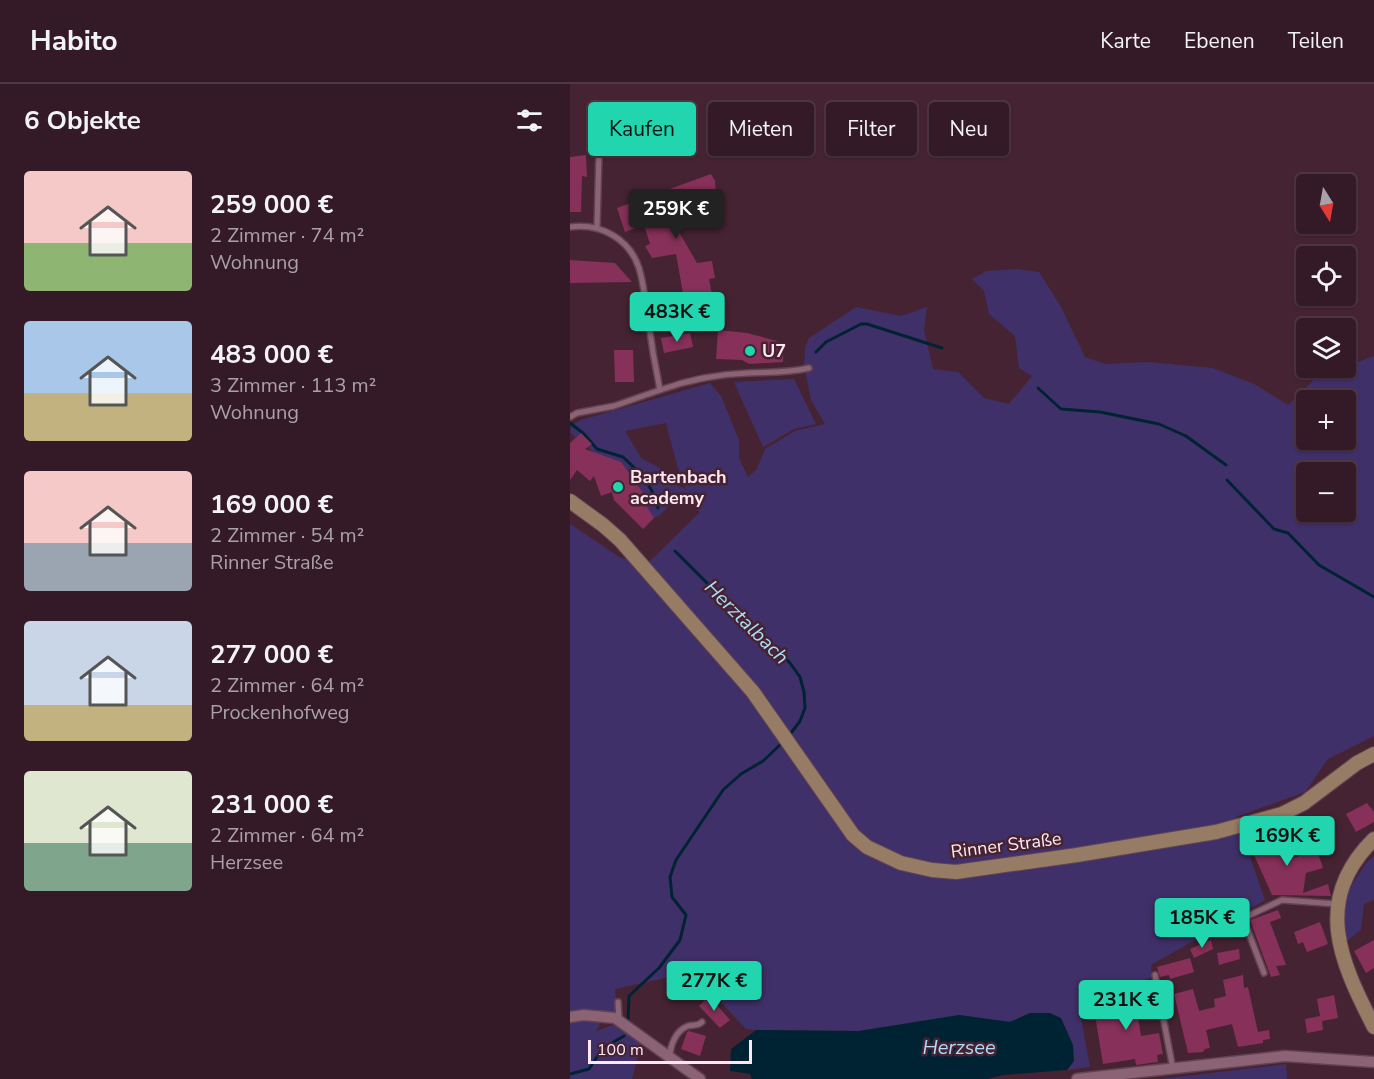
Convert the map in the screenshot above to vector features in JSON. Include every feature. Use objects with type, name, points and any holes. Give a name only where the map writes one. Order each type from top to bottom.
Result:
[{"type":"main road","name":"Rinner Straße","points":[[570,501],[620,540],[746,683],[783,732],[853,835],[867,847],[901,863],[932,870],[956,872],[1204,834],[1259,822],[1304,803],[1357,763],[1374,754]]},
{"type":"main road","points":[[1374,839],[1350,868],[1337,903],[1337,924],[1342,951],[1374,1027]]},
{"type":"street","points":[[570,1017],[615,1018],[700,1079]]},
{"type":"street","points":[[1077,1079],[1284,1056],[1374,1062]]},
{"type":"lane","points":[[597,227],[599,156]]},
{"type":"lane","points":[[570,227],[582,225],[597,227],[622,242],[632,254],[638,266],[660,390]]},
{"type":"lane","points":[[570,417],[624,403],[676,384],[728,374],[788,373],[809,368]]},
{"type":"lane","points":[[1218,927],[1282,900],[1337,903]]},
{"type":"lane","points":[[1243,918],[1264,973]]},
{"type":"lane","points":[[1155,975],[1173,1069]]},
{"type":"lane","points":[[618,1002],[619,1021]]},
{"type":"lane","points":[[669,1056],[671,1045],[679,1033],[687,1026],[697,1026],[702,1023]]},
{"type":"shaded area","points":[[1016,269],[1039,272],[1061,307],[1085,357],[1105,364],[1148,362],[1213,368],[1256,385],[1288,405],[1296,397],[1296,450],[1356,450],[1356,390],[1303,390],[1316,378],[1356,378],[1356,362],[1374,356],[1374,736],[1328,759],[1305,792],[1236,817],[1265,900],[1151,965],[1152,977],[1079,1007],[1090,1067],[1067,1070],[1074,1061],[1030,1013],[1010,1022],[959,1015],[859,1031],[746,1029],[707,987],[679,975],[615,989],[617,1014],[597,1011],[570,1014],[570,524],[621,558],[648,563],[700,512],[679,496],[654,518],[642,499],[646,497],[587,447],[591,444],[581,434],[576,438],[570,432],[572,425],[581,420],[710,383],[721,396],[739,440],[739,458],[748,477],[757,469],[765,449],[795,431],[825,424],[811,400],[804,365],[805,348],[809,338],[856,307],[901,316],[927,307],[924,330],[933,369],[958,372],[984,398],[1009,404],[1032,376],[1019,368],[1015,336],[989,314],[984,291],[972,279],[987,271]],"holes":[[[666,423],[681,480],[686,489],[671,483],[660,468],[641,458],[625,431]]]},
{"type":"shaded area","points":[[794,379],[816,424],[794,429],[763,447],[734,382]]},
{"type":"shaded area","points":[[1374,856],[1374,900],[1364,904],[1361,930],[1337,949],[1343,899],[1366,863]]},
{"type":"shaded area","points":[[570,1020],[602,1020],[596,1032],[616,1025],[624,1028],[641,1042],[632,1079],[570,1079]]},
{"type":"shaded area","points":[[1286,1064],[1287,1079],[1161,1079]]},
{"type":"water","name":"Herzsee","points":[[1030,1013],[1050,1013],[1061,1018],[1073,1045],[1074,1061],[1067,1070],[1004,1075],[987,1079],[752,1079],[750,1074],[730,1071],[731,1049],[756,1030],[859,1031],[959,1015],[1010,1022]]},
{"type":"building","points":[[586,155],[587,177],[582,176],[581,212],[570,212],[570,157]]},
{"type":"building","points":[[711,174],[715,181],[716,197],[682,209],[685,213],[672,220],[697,263],[712,261],[715,278],[709,279],[715,310],[670,317],[667,302],[684,299],[676,254],[652,258],[645,246],[650,244],[644,225],[625,232],[617,208]]},
{"type":"building","points":[[570,260],[615,263],[632,282],[570,283]]},
{"type":"building","name":"U7","points":[[718,330],[747,333],[784,343],[783,362],[749,364],[742,360],[716,359]]},
{"type":"building","points":[[690,333],[693,347],[664,353],[661,338]]},
{"type":"building","points":[[614,350],[633,350],[634,382],[615,382]]},
{"type":"building","name":"Bartenbach academy","points":[[581,433],[592,444],[585,449],[621,462],[646,497],[642,499],[654,518],[643,529],[614,500],[612,492],[601,496],[594,476],[590,481],[577,470],[570,480],[570,443]]},
{"type":"building","points":[[1367,803],[1374,812],[1374,822],[1356,832],[1346,814]]},
{"type":"building","points":[[1290,830],[1293,840],[1285,844],[1290,859],[1317,850],[1323,868],[1306,873],[1303,893],[1328,884],[1331,896],[1272,895],[1250,846]]},
{"type":"building","points":[[1278,910],[1281,918],[1270,922],[1286,965],[1276,966],[1280,975],[1271,977],[1250,920]]},
{"type":"building","points":[[1320,922],[1328,944],[1307,952],[1303,942],[1298,944],[1294,932]]},
{"type":"building","points":[[1211,940],[1213,949],[1194,958],[1190,949]]},
{"type":"building","points":[[1374,940],[1374,968],[1366,973],[1354,951]]},
{"type":"building","points":[[1239,949],[1240,959],[1219,965],[1217,953]]},
{"type":"building","points":[[1190,958],[1194,972],[1170,979],[1169,975],[1160,977],[1157,967]]},
{"type":"building","points":[[1243,975],[1244,988],[1248,987],[1258,1032],[1269,1030],[1270,1039],[1263,1040],[1263,1043],[1238,1047],[1232,1024],[1206,1030],[1210,1048],[1203,1052],[1188,1053],[1174,994],[1193,989],[1199,1011],[1215,1007],[1214,999],[1226,996],[1223,980]]},
{"type":"building","points":[[1134,989],[1136,997],[1152,994],[1156,1015],[1138,1018],[1141,1036],[1159,1033],[1163,1054],[1157,1055],[1158,1062],[1136,1065],[1135,1059],[1103,1064],[1095,1015],[1084,1016],[1082,1007],[1099,1004],[1101,1011],[1124,1007],[1121,991]]},
{"type":"building","points":[[1334,995],[1338,1018],[1322,1021],[1323,1030],[1307,1033],[1305,1019],[1320,1016],[1317,999]]},
{"type":"building","points":[[709,996],[730,1020],[720,1028],[699,1006]]},
{"type":"building","points":[[689,1031],[706,1036],[700,1056],[681,1049]]},
{"type":"waterway","points":[[816,352],[826,342],[861,324],[942,348]]},
{"type":"waterway","points":[[1038,388],[1061,409],[1100,412],[1159,424],[1186,436],[1226,465]]},
{"type":"waterway","name":"Herztalbach","points":[[570,423],[583,433],[597,449],[623,457],[643,476],[658,508]]},
{"type":"waterway","points":[[1227,480],[1274,529],[1288,533],[1319,565],[1374,597]]},
{"type":"waterway","name":"Herztalbach","points":[[675,551],[713,589],[734,606],[790,663],[800,677],[805,708],[800,721],[788,737]]},
{"type":"waterway","name":"Herztalbach","points":[[628,1020],[629,996],[659,968],[680,940],[686,915],[672,897],[670,877],[676,860],[723,790],[741,774],[763,761],[783,742]]},
{"type":"waterway","name":"Herztalbach","points":[[570,1074],[589,1069],[603,1048],[624,1036]]},
{"type":"place","name":"U7","points":[[750,351]]},
{"type":"place","name":"Bartenbach academy","points":[[618,487]]}]
